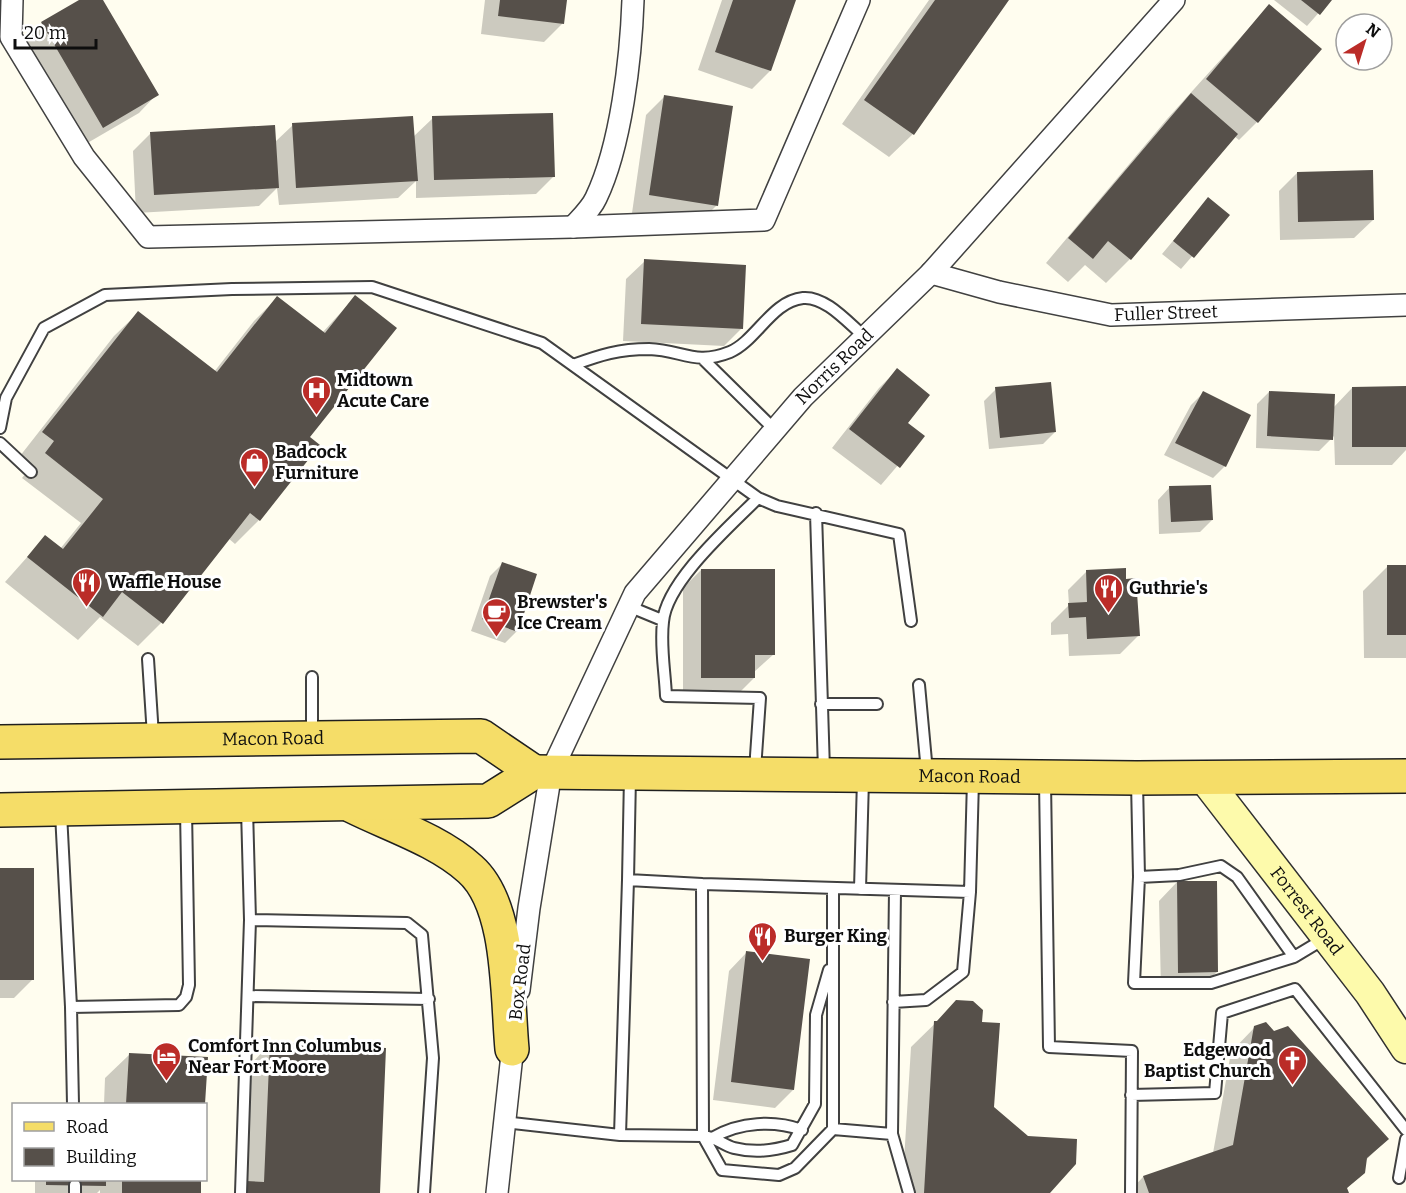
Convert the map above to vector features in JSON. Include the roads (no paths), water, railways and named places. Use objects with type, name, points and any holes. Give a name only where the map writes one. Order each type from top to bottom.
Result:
[{"type":"main road","name":"Macon Road","points":[[0,742],[481,736],[542,772],[1137,778],[1406,777]]},
{"type":"main road","points":[[0,810],[488,801],[542,772]]},
{"type":"main road","name":"Forrest Road","points":[[1204,778],[1370,993],[1406,1048]]},
{"type":"main road","points":[[345,803],[434,845],[471,869],[490,894],[501,923],[512,1049]]},
{"type":"street","points":[[12,0],[11,37],[84,157],[148,237],[764,220],[859,0]]},
{"type":"street","points":[[573,227],[595,201],[612,161],[632,35],[633,0]]},
{"type":"street","name":"Norris Road","points":[[542,772],[634,593],[803,397],[931,273],[1174,0]]},
{"type":"street","name":"Fuller Street","points":[[931,273],[999,292],[1112,315],[1406,305]]},
{"type":"street","name":"Box Road","points":[[496,1193],[529,908],[542,772]]},
{"type":"lane","points":[[0,428],[6,398],[44,328],[105,295],[232,289],[372,287],[542,343],[758,498],[777,506],[816,513],[899,534],[910,621]]},
{"type":"lane","points":[[573,365],[617,350],[652,349],[704,360],[732,351],[783,308],[802,298],[816,300],[865,337]]},
{"type":"lane","points":[[704,360],[775,430]]},
{"type":"lane","points":[[0,443],[31,472]]},
{"type":"lane","points":[[755,774],[760,698],[666,696],[663,620],[676,587],[708,548],[758,498]]},
{"type":"lane","points":[[816,513],[824,775]]},
{"type":"lane","points":[[628,606],[663,620]]},
{"type":"lane","points":[[148,659],[154,740]]},
{"type":"lane","points":[[312,677],[312,738]]},
{"type":"lane","points":[[919,685],[927,776]]},
{"type":"lane","points":[[821,704],[877,704]]},
{"type":"lane","points":[[620,1136],[630,773]]},
{"type":"lane","points":[[860,889],[863,775]]},
{"type":"lane","points":[[893,1002],[926,1000],[963,972],[970,892],[973,776]]},
{"type":"lane","points":[[1045,777],[1048,1047],[1132,1051],[1131,1193]]},
{"type":"lane","points":[[1137,778],[1139,877],[1134,983],[1210,983],[1294,957],[1327,937]]},
{"type":"lane","points":[[241,1193],[250,920],[247,806]]},
{"type":"lane","points":[[71,1007],[179,1005],[186,997],[189,985],[186,807]]},
{"type":"lane","points":[[61,809],[71,1007],[73,1103]]},
{"type":"lane","points":[[1139,877],[1179,875],[1221,866],[1238,877],[1294,957]]},
{"type":"lane","points":[[628,880],[970,892]]},
{"type":"lane","points":[[702,884],[709,1136],[722,1170],[779,1175],[795,1168],[833,1129],[833,888]]},
{"type":"lane","points":[[895,890],[892,1134],[909,1193]]},
{"type":"lane","points":[[250,920],[407,923],[422,935],[433,1058],[424,1193]]},
{"type":"lane","points":[[709,1136],[733,1148],[771,1152],[792,1145],[815,1104],[816,1015],[833,956]]},
{"type":"lane","points":[[1131,1095],[1215,1093],[1222,1013],[1294,989],[1406,1130]]},
{"type":"lane","points":[[248,996],[429,999]]},
{"type":"lane","points":[[504,1122],[620,1136],[709,1136],[731,1128],[784,1124],[802,1130]]},
{"type":"lane","points":[[833,1129],[892,1134]]},
{"type":"lane","points":[[1399,1178],[1406,1139]]},
{"type":"place","name":"Midtown Acute Care","points":[[316,416]]},
{"type":"place","name":"Badcock Furniture","points":[[254,488]]},
{"type":"place","name":"Waffle House","points":[[87,608]]},
{"type":"place","name":"Guthrie's","points":[[1108,614]]},
{"type":"place","name":"Brewster's Ice Cream","points":[[496,638]]},
{"type":"place","name":"Burger King","points":[[763,962]]},
{"type":"place","name":"Comfort Inn Columbus Near Fort Moore","points":[[167,1082]]},
{"type":"place","name":"Edgewood Baptist Church","points":[[1292,1086]]}]
